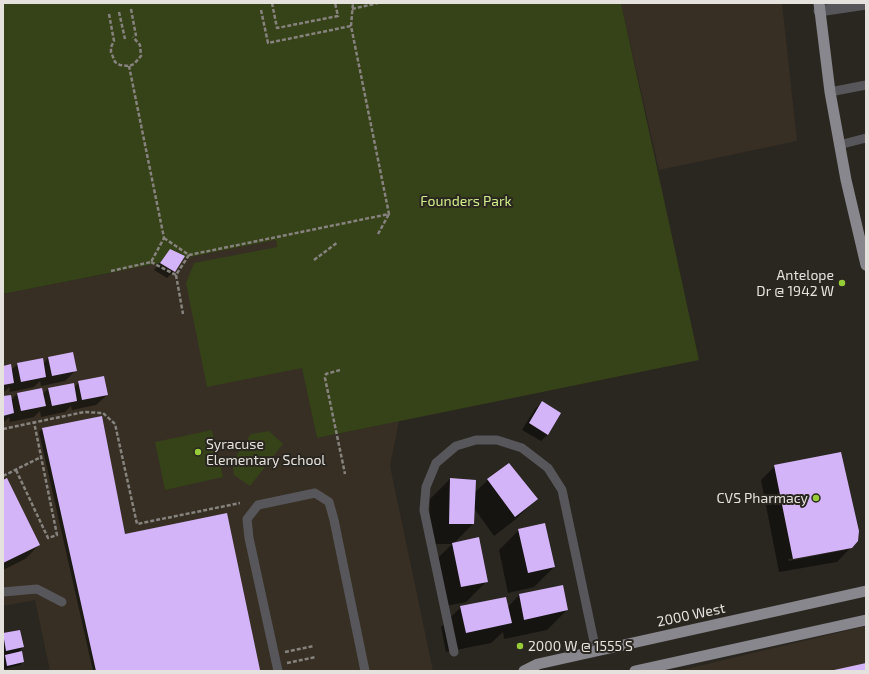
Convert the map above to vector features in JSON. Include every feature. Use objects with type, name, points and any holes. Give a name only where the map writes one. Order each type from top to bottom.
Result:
[{"type":"main road","points":[[819,7],[830,92],[846,180],[866,264]]},
{"type":"main road","name":"2000 West","points":[[524,671],[538,664],[866,591]]},
{"type":"main road","points":[[635,671],[866,620]]},
{"type":"street","points":[[819,7],[866,4]]},
{"type":"lane","points":[[830,92],[866,85]]},
{"type":"lane","points":[[840,145],[866,138]]},
{"type":"lane","points":[[454,652],[424,510],[426,487],[436,463],[456,446],[476,440],[497,440],[522,448],[548,468],[562,490],[596,651]]},
{"type":"lane","points":[[278,668],[249,538],[247,519],[258,505],[315,493],[329,502],[365,671]]},
{"type":"lane","points":[[3,592],[37,589],[62,602]]},
{"type":"path","points":[[272,3],[277,28],[338,16],[335,3]]},
{"type":"path","points":[[353,3],[351,26],[389,214],[378,234]]},
{"type":"path","points":[[352,9],[378,3]]},
{"type":"path","points":[[109,14],[114,41],[111,47],[112,58],[120,65],[129,66],[138,61],[142,50],[135,37],[131,9]]},
{"type":"path","points":[[261,10],[268,43],[351,26]]},
{"type":"path","points":[[120,12],[125,39]]},
{"type":"path","points":[[129,66],[164,238],[151,262]]},
{"type":"path","points":[[183,314],[176,275],[189,256],[389,214]]},
{"type":"path","points":[[164,238],[189,256]]},
{"type":"path","points":[[314,260],[338,242]]},
{"type":"path","points":[[111,271],[151,262],[176,275]]},
{"type":"path","points":[[340,370],[326,374],[325,378],[345,474]]},
{"type":"path","points":[[3,428],[84,412],[103,413],[115,424],[136,524],[240,503]]},
{"type":"path","points":[[16,470],[48,538],[57,535],[34,422]]},
{"type":"path","points":[[3,476],[41,457]]},
{"type":"path","points":[[275,654],[314,646]]},
{"type":"path","points":[[278,668],[316,657]]},
{"type":"shaded area","points":[[621,3],[782,3],[797,141],[659,170]]},
{"type":"shaded area","name":"Syracuse Elementary School","points":[[276,240],[317,438],[399,421],[390,466],[433,671],[50,671],[35,600],[3,606],[3,294]]},
{"type":"shaded area","points":[[866,626],[866,671],[678,671]]},
{"type":"green space","name":"Founders Park","points":[[3,3],[621,3],[699,360],[317,438],[302,368],[207,387],[186,283],[194,263],[277,247],[276,240],[3,294]]},
{"type":"green space","points":[[212,430],[223,477],[165,490],[155,442]]},
{"type":"green space","points":[[269,431],[283,444],[250,486],[234,475],[232,462],[251,434]]},
{"type":"building","points":[[170,249],[185,256],[175,272],[160,263]]},
{"type":"building","points":[[73,352],[77,371],[52,376],[48,357]]},
{"type":"building","points":[[43,358],[46,377],[21,382],[17,363]]},
{"type":"building","points":[[11,364],[14,383],[3,385],[3,366]]},
{"type":"building","points":[[104,376],[108,395],[82,400],[78,381]]},
{"type":"building","points":[[74,383],[77,401],[52,406],[48,388]]},
{"type":"building","points":[[42,388],[46,406],[21,411],[17,393]]},
{"type":"building","points":[[11,395],[14,413],[3,416],[3,396]]},
{"type":"building","points":[[542,401],[561,413],[548,435],[529,423]]},
{"type":"building","points":[[102,416],[125,534],[227,513],[260,670],[96,671],[42,428]]},
{"type":"building","name":"CVS Pharmacy","points":[[841,452],[859,531],[858,541],[852,548],[793,559],[774,465]]},
{"type":"building","points":[[509,463],[538,499],[515,517],[487,479]]},
{"type":"building","points":[[7,478],[40,545],[3,563],[3,480]]},
{"type":"building","points":[[450,478],[476,480],[474,524],[449,524]]},
{"type":"building","points":[[545,523],[555,567],[528,573],[518,529]]},
{"type":"building","points":[[479,537],[488,582],[461,587],[452,543]]},
{"type":"building","points":[[563,585],[568,610],[524,620],[519,594]]},
{"type":"building","points":[[506,597],[512,623],[466,633],[460,606]]},
{"type":"building","points":[[20,630],[24,647],[6,651],[3,633]]},
{"type":"building","points":[[22,651],[24,662],[7,666],[5,655]]},
{"type":"building","points":[[866,663],[866,671],[834,671],[834,670]]},
{"type":"place","name":"Antelope Dr @ 1942 W","points":[[842,283]]},
{"type":"place","name":"Syracuse Elementary School","points":[[198,452]]},
{"type":"place","name":"CVS Pharmacy","points":[[816,498]]},
{"type":"place","name":"2000 W @ 1555 S","points":[[520,646]]}]
